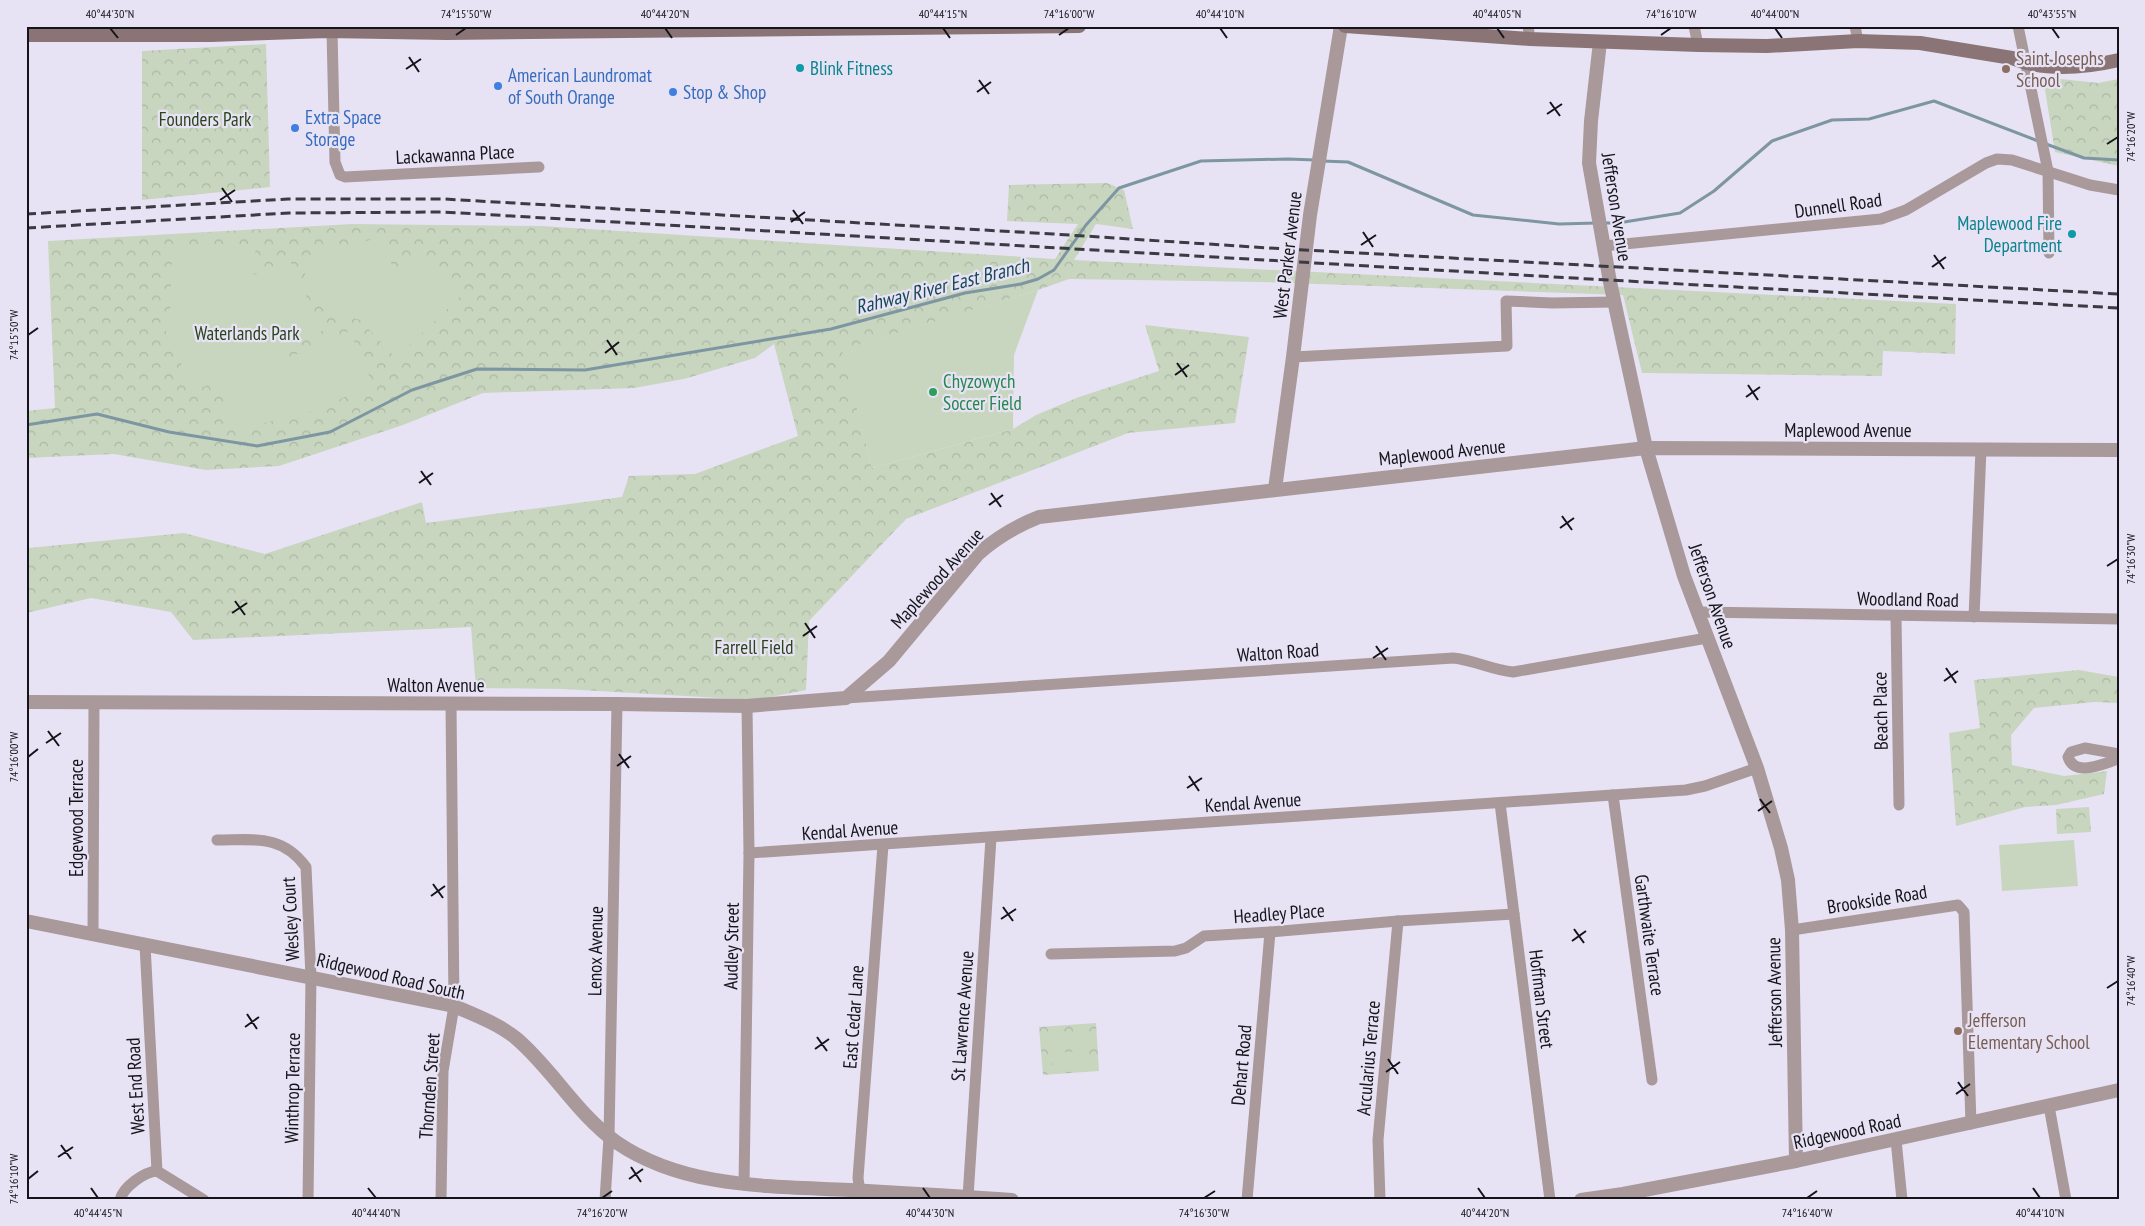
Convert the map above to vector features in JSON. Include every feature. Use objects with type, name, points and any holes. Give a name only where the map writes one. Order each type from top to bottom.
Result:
[{"type":"main road","points":[[26,35],[98,31],[332,30],[448,33],[599,29],[1079,26]]},
{"type":"main road","points":[[1345,26],[1529,32],[1600,42],[1698,45],[1767,46],[1858,41],[1920,43],[2012,58],[2026,64],[2078,67],[2119,60]]},
{"type":"street","name":"West Parker Avenue","points":[[1275,489],[1293,357],[1300,286],[1341,26]]},
{"type":"street","points":[[1694,26],[1698,45]]},
{"type":"street","points":[[1855,26],[1858,41]]},
{"type":"street","points":[[2018,26],[2048,172],[2049,253]]},
{"type":"street","name":"Lackawanna Place","points":[[332,30],[335,162],[340,175],[345,177],[539,167]]},
{"type":"street","name":"Jefferson Avenue","points":[[1600,42],[1590,121],[1589,153],[1600,229],[1614,302],[1646,448],[1684,576],[1756,768],[1781,848],[1788,880],[1792,930],[1796,1161]]},
{"type":"street","name":"Dunnell Road","points":[[1604,246],[1881,219],[1906,210],[1986,162],[1997,158],[2012,160],[2090,185],[2119,190]]},
{"type":"street","points":[[1293,357],[1507,346],[1506,301],[1552,303],[1614,302]]},
{"type":"street","name":"Maplewood Avenue","points":[[846,698],[889,661],[978,554],[995,539],[1015,527],[1039,517],[1646,448],[2119,450]]},
{"type":"street","points":[[1974,617],[1981,449]]},
{"type":"street","name":"Woodland Road","points":[[1698,612],[2119,620]]},
{"type":"street","name":"Beach Place","points":[[1896,617],[1899,805]]},
{"type":"street","name":"Walton Road","points":[[846,698],[1453,658],[1470,660],[1499,671],[1513,672],[1707,638]]},
{"type":"street","name":"Walton Avenue","points":[[26,702],[747,706],[846,698]]},
{"type":"street","name":"Edgewood Terrace","points":[[93,934],[94,702]]},
{"type":"street","name":"Thornden Street","points":[[441,1200],[443,1071],[454,1006],[451,704]]},
{"type":"street","name":"Lenox Avenue","points":[[605,1200],[609,1137],[618,704]]},
{"type":"street","name":"Audley Street","points":[[744,1185],[749,854],[747,706]]},
{"type":"street","points":[[2119,754],[2085,748],[2071,752],[2068,757],[2071,764],[2076,768],[2089,768],[2119,759]]},
{"type":"street","name":"Kendal Avenue","points":[[749,854],[1686,790],[1705,786],[1756,768]]},
{"type":"street","name":"Garthwaite Terrace","points":[[1613,795],[1652,1080]]},
{"type":"street","name":"Hoffman Street","points":[[1500,802],[1550,1200]]},
{"type":"street","name":"St Lawrence Avenue","points":[[968,1197],[991,838]]},
{"type":"street","name":"Wesley Court","points":[[217,840],[269,840],[282,844],[298,856],[306,867],[310,977]]},
{"type":"street","name":"East Cedar Lane","points":[[860,1195],[858,1178],[883,845]]},
{"type":"street","name":"Brookside Road","points":[[1792,930],[1958,905],[1964,912],[1971,1124]]},
{"type":"street","name":"Headley Place","points":[[1051,954],[1175,952],[1186,948],[1204,936],[1514,914]]},
{"type":"street","name":"Ridgewood Road South","points":[[26,921],[454,1006],[494,1024],[518,1039],[575,1104],[609,1137],[638,1154],[678,1171],[744,1185],[814,1188],[860,1195]]},
{"type":"street","name":"Arcularius Terrace","points":[[1380,1200],[1378,1140],[1398,921]]},
{"type":"street","name":"Dehart Road","points":[[1247,1200],[1270,932]]},
{"type":"street","name":"West End Road","points":[[145,944],[157,1171]]},
{"type":"street","name":"Winthrop Terrace","points":[[308,1200],[310,977]]},
{"type":"street","name":"Ridgewood Road","points":[[1581,1200],[1615,1197],[1796,1161],[2119,1090]]},
{"type":"street","points":[[2049,1106],[2066,1200]]},
{"type":"street","points":[[1896,1140],[1902,1200]]},
{"type":"street","points":[[120,1200],[127,1188],[152,1171],[157,1171],[204,1200]]},
{"type":"street","points":[[860,1195],[968,1197],[1012,1200]]},
{"type":"green space","name":"Founders Park","points":[[266,44],[270,187],[142,200],[142,51]]},
{"type":"green space","points":[[2043,77],[2098,83],[2119,79],[2119,166],[2055,152]]},
{"type":"green space","points":[[1107,183],[1124,190],[1133,229],[1096,224],[1074,260],[1956,304],[1955,354],[1883,351],[1882,376],[1642,373],[1623,295],[1262,282],[1069,279],[843,350],[872,468],[1013,429],[1036,415],[1079,397],[1159,371],[1145,325],[1249,337],[1235,423],[1128,433],[906,519],[809,621],[806,690],[755,700],[563,689],[476,688],[471,627],[193,640],[171,612],[91,598],[26,613],[26,549],[28,548],[184,533],[265,554],[422,502],[426,523],[622,497],[629,476],[695,474],[798,436],[774,344],[755,358],[684,379],[634,388],[483,393],[403,425],[279,466],[206,470],[114,454],[26,458],[26,411],[55,408],[48,241],[352,224],[542,226],[1055,259],[1078,224],[1007,221],[1009,185]]},
{"type":"green space","points":[[378,238],[388,245],[394,279],[423,252],[463,294],[396,358],[360,320],[336,313],[313,292],[298,258]]},
{"type":"green space","name":"Waterlands Park","points":[[256,244],[253,275],[289,259],[322,331],[279,352],[284,353],[288,358],[350,331],[373,385],[289,421],[287,417],[240,429],[228,422],[221,379],[194,391],[160,319],[170,314],[172,260],[181,247]]},
{"type":"green space","name":"Chyzowych Soccer Field","points":[[1038,290],[1014,355],[1013,429],[872,468],[842,350]]},
{"type":"green space","points":[[2079,670],[2119,677],[2119,703],[2095,702],[2034,708],[2011,735],[2012,765],[2064,776],[2107,771],[2104,794],[2056,805],[2025,807],[1956,826],[1949,733],[1980,728],[1974,680]]},
{"type":"green space","points":[[2089,807],[2091,832],[2057,834],[2056,809]]},
{"type":"green space","points":[[2074,840],[2078,886],[2002,891],[1999,845]]},
{"type":"green space","points":[[1096,1023],[1099,1071],[1043,1075],[1039,1027]]},
{"type":"green space","points":[[1086,1033],[1087,1045],[1052,1048],[1051,1035]]},
{"type":"green space","points":[[1088,1051],[1088,1067],[1053,1069],[1052,1053]]},
{"type":"waterway","name":"Rahway River East Branch","points":[[1603,223],[1618,223],[1680,213],[1714,191],[1772,141],[1832,120],[1869,119],[1934,101],[2038,141]]},
{"type":"waterway","name":"Rahway River East Branch","points":[[2046,144],[2084,158],[2119,160]]},
{"type":"waterway","name":"Rahway River East Branch","points":[[26,425],[97,414],[169,432],[257,446],[330,432],[412,390],[477,369],[585,370],[831,329],[965,293],[1021,284],[1038,279],[1054,270],[1086,225],[1119,188],[1201,161],[1315,160]]},
{"type":"waterway","name":"Rahway River East Branch","points":[[1322,161],[1348,162],[1473,215],[1559,224],[1597,223]]},
{"type":"railway","points":[[26,214],[288,199],[444,199],[1285,249],[2119,294]]},
{"type":"railway","points":[[26,228],[289,213],[443,212],[2119,308]]},
{"type":"place","name":"Blink Fitness","points":[[800,68]]},
{"type":"place","name":"Saint Josephs School","points":[[2006,69]]},
{"type":"place","name":"American Laundromat of South Orange","points":[[498,86]]},
{"type":"place","name":"Stop & Shop","points":[[673,92]]},
{"type":"place","name":"Extra Space Storage","points":[[295,128]]},
{"type":"place","name":"Maplewood Fire Department","points":[[2072,234]]},
{"type":"place","name":"Chyzowych Soccer Field","points":[[933,392]]},
{"type":"place","name":"Jefferson Elementary School","points":[[1958,1031]]},
{"type":"park label","name":"Farrell Field","points":[[754,647]]}]
